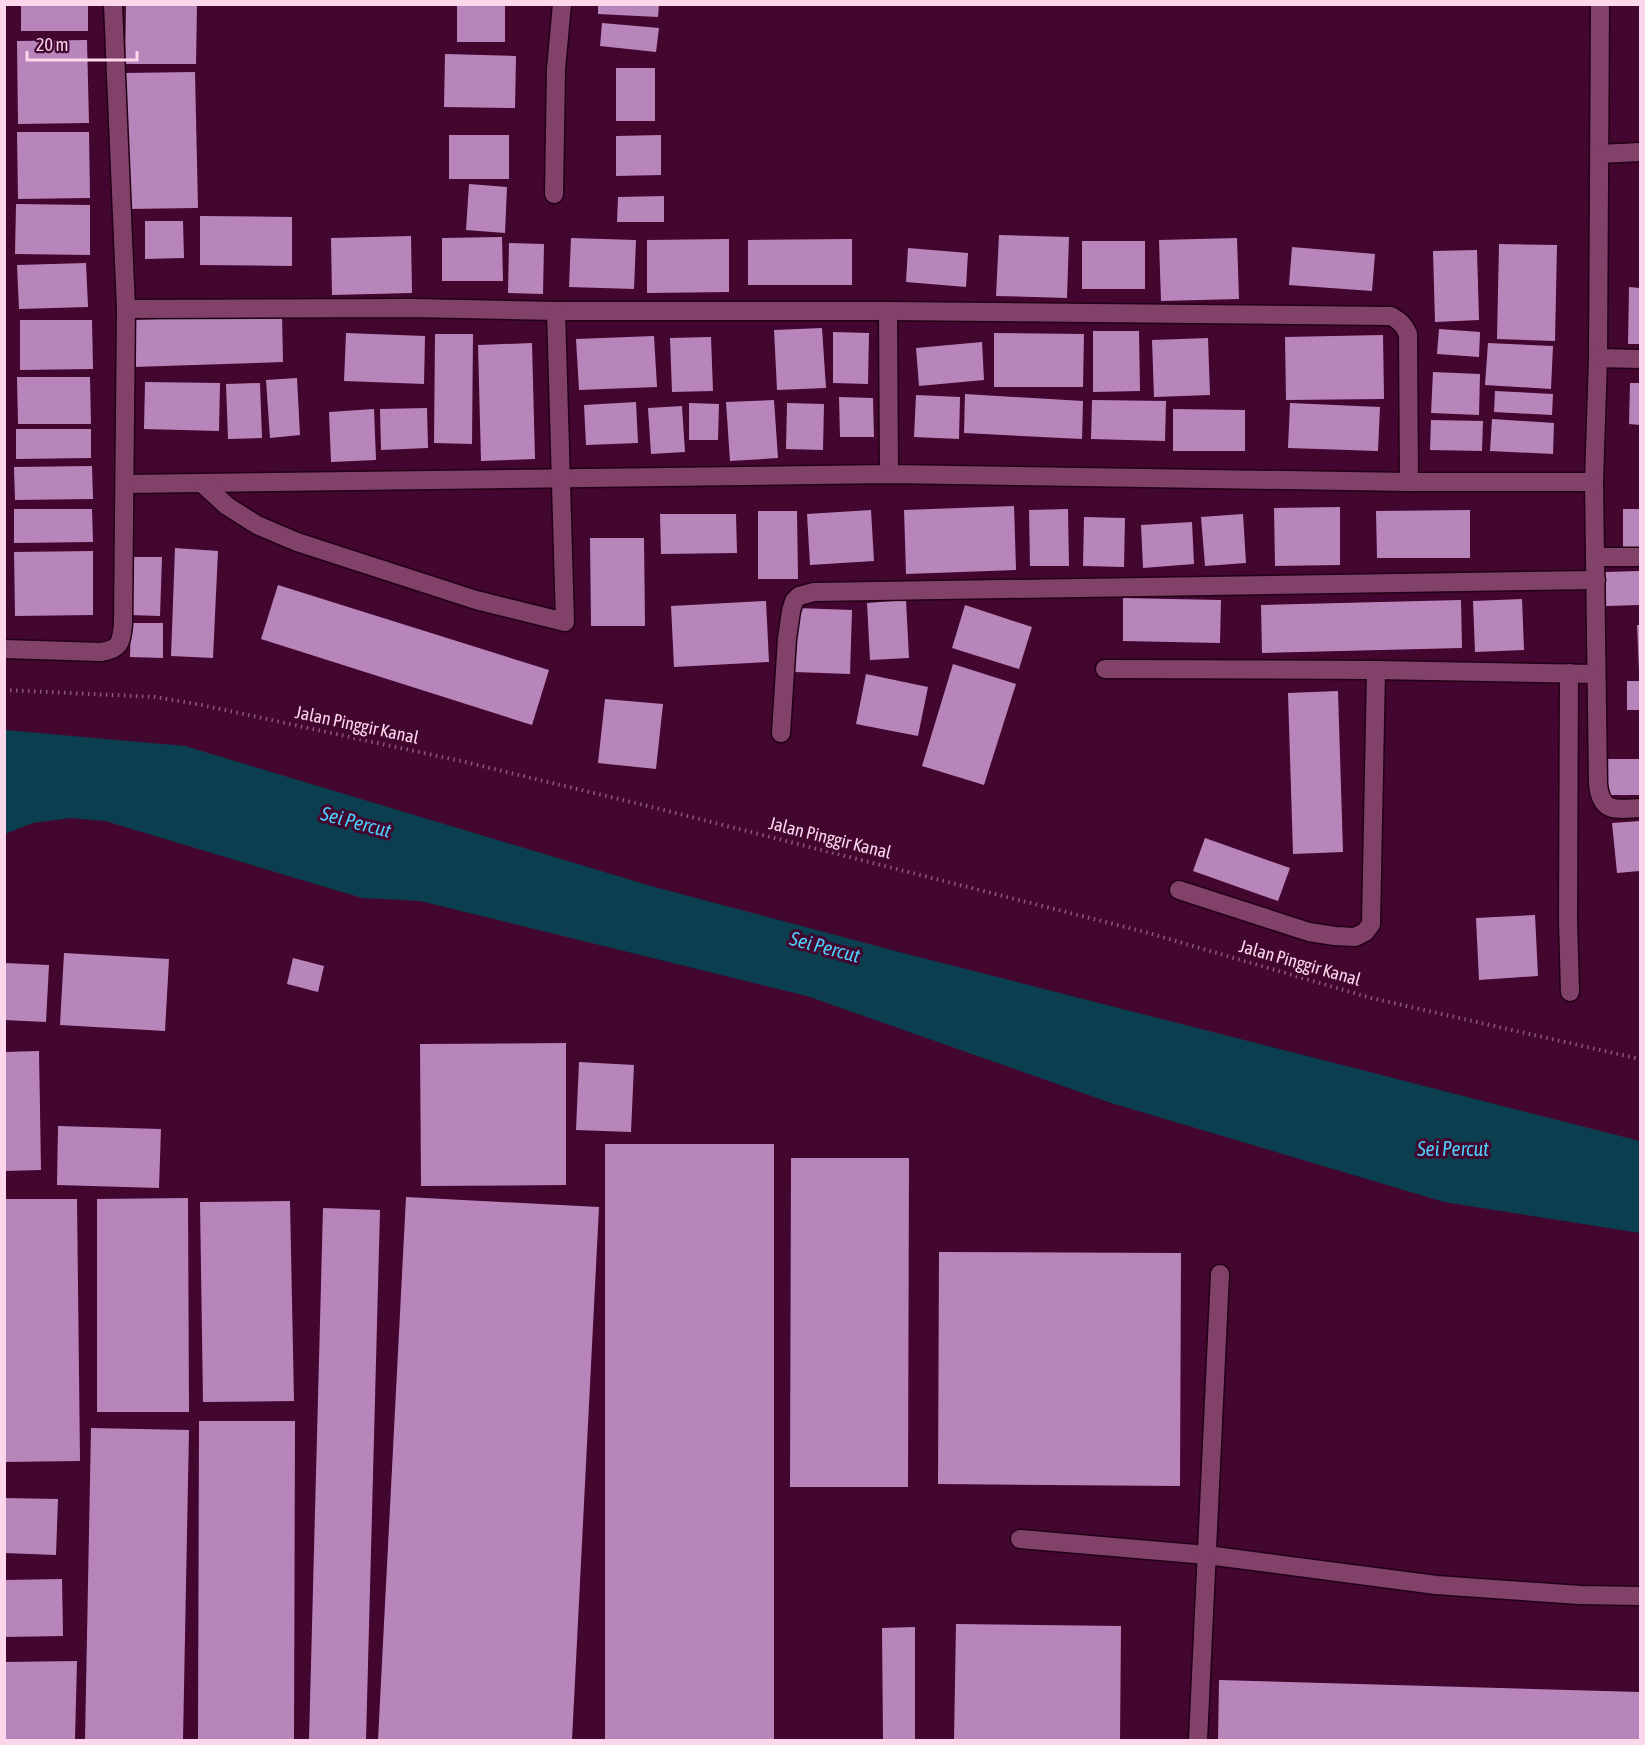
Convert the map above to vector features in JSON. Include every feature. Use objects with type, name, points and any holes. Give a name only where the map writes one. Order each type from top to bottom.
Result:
[{"type":"street","points":[[4,649],[101,652],[113,650],[122,640],[126,309],[113,4]]},
{"type":"street","points":[[554,194],[556,69],[562,4]]},
{"type":"street","points":[[1600,4],[1598,358],[1594,482],[1598,792],[1603,803],[1610,808],[1641,808]]},
{"type":"street","points":[[1600,154],[1641,152]]},
{"type":"street","points":[[126,309],[413,308],[556,311],[888,311],[1391,316],[1404,326],[1408,334],[1409,482]]},
{"type":"street","points":[[203,484],[227,506],[257,525],[297,542],[476,600],[565,622],[556,311]]},
{"type":"street","points":[[888,311],[889,474]]},
{"type":"street","points":[[1598,358],[1641,359]]},
{"type":"street","points":[[124,484],[889,474],[1409,482],[1594,482]]},
{"type":"street","points":[[1596,557],[1641,557]]},
{"type":"street","points":[[781,733],[791,611],[794,601],[799,596],[814,592],[1596,580]]},
{"type":"street","points":[[1105,669],[1596,674]]},
{"type":"street","points":[[1179,890],[1309,932],[1355,937],[1365,932],[1371,924],[1376,670]]},
{"type":"street","points":[[1569,673],[1570,992]]},
{"type":"street","points":[[1197,1740],[1220,1274]]},
{"type":"street","points":[[1020,1539],[1207,1555],[1436,1584],[1580,1595],[1641,1596]]},
{"type":"path","name":"Jalan Pinggir Kanal","points":[[4,690],[154,697],[202,705],[465,762],[1145,932],[1371,998],[1641,1059]]},
{"type":"water","name":"Sei Percut","points":[[5,730],[185,746],[651,886],[907,954],[1640,1141],[1640,1233],[1444,1202],[1111,1103],[807,996],[420,901],[362,898],[105,821],[71,818],[33,823],[5,834]]},
{"type":"building","points":[[21,4],[88,4],[88,31],[21,31]]},
{"type":"building","points":[[126,4],[197,4],[196,64],[125,64]]},
{"type":"building","points":[[457,4],[505,4],[505,42],[457,42]]},
{"type":"building","points":[[598,4],[659,4],[658,17],[598,14]]},
{"type":"building","points":[[602,23],[659,28],[656,52],[600,46]]},
{"type":"building","points":[[87,40],[89,123],[18,124],[17,41]]},
{"type":"building","points":[[445,54],[516,56],[515,108],[444,107]]},
{"type":"building","points":[[616,68],[655,68],[655,121],[616,121]]},
{"type":"building","points":[[195,72],[198,208],[128,209],[124,73]]},
{"type":"building","points":[[17,132],[89,132],[90,198],[18,199]]},
{"type":"building","points":[[449,135],[509,135],[509,179],[449,179]]},
{"type":"building","points":[[661,135],[661,175],[616,176],[616,136]]},
{"type":"building","points":[[469,184],[507,187],[505,233],[466,230]]},
{"type":"building","points":[[664,196],[664,222],[617,222],[618,197]]},
{"type":"building","points":[[16,204],[90,205],[90,255],[15,254]]},
{"type":"building","points":[[200,216],[292,217],[292,266],[200,265]]},
{"type":"building","points":[[145,221],[183,221],[184,258],[145,259]]},
{"type":"building","points":[[999,235],[1069,237],[1067,298],[996,296]]},
{"type":"building","points":[[411,236],[412,293],[332,295],[331,238]]},
{"type":"building","points":[[502,237],[503,281],[442,281],[442,238]]},
{"type":"building","points":[[571,238],[636,240],[634,289],[569,287]]},
{"type":"building","points":[[1237,238],[1239,299],[1161,301],[1159,240]]},
{"type":"building","points":[[729,239],[729,292],[647,293],[647,240]]},
{"type":"building","points":[[852,239],[852,285],[748,285],[748,240]]},
{"type":"building","points":[[1082,241],[1145,241],[1145,289],[1082,289]]},
{"type":"building","points":[[509,243],[544,244],[543,294],[508,293]]},
{"type":"building","points":[[1499,244],[1557,245],[1555,341],[1497,339]]},
{"type":"building","points":[[1292,247],[1375,254],[1372,291],[1289,285]]},
{"type":"building","points":[[908,248],[968,253],[966,287],[906,282]]},
{"type":"building","points":[[1477,250],[1479,320],[1435,322],[1433,251]]},
{"type":"building","points":[[86,263],[88,307],[19,309],[17,265]]},
{"type":"building","points":[[1629,287],[1640,288],[1640,344],[1628,344]]},
{"type":"building","points":[[282,315],[283,362],[133,367],[131,320]]},
{"type":"building","points":[[20,320],[92,320],[93,369],[20,370]]},
{"type":"building","points":[[822,328],[826,388],[777,390],[774,330]]},
{"type":"building","points":[[1439,329],[1480,332],[1479,357],[1437,354]]},
{"type":"building","points":[[1093,331],[1139,331],[1140,391],[1093,392]]},
{"type":"building","points":[[833,332],[869,333],[868,384],[833,383]]},
{"type":"building","points":[[346,333],[425,336],[424,384],[344,381]]},
{"type":"building","points":[[994,333],[1084,334],[1083,387],[994,387]]},
{"type":"building","points":[[435,334],[473,334],[472,444],[434,443]]},
{"type":"building","points":[[1383,335],[1384,399],[1286,400],[1285,337]]},
{"type":"building","points":[[654,336],[657,387],[579,390],[576,339]]},
{"type":"building","points":[[711,337],[713,391],[672,392],[670,338]]},
{"type":"building","points":[[1208,338],[1210,395],[1154,397],[1152,340]]},
{"type":"building","points":[[982,342],[984,380],[919,386],[916,348]]},
{"type":"building","points":[[532,343],[535,459],[481,461],[478,345]]},
{"type":"building","points":[[1488,343],[1553,346],[1551,389],[1485,385]]},
{"type":"building","points":[[1433,372],[1480,374],[1479,415],[1431,413]]},
{"type":"building","points":[[17,377],[90,377],[91,424],[18,424]]},
{"type":"building","points":[[297,378],[300,435],[270,438],[266,380]]},
{"type":"building","points":[[145,382],[220,383],[219,431],[144,429]]},
{"type":"building","points":[[260,383],[262,438],[228,439],[226,384]]},
{"type":"building","points":[[1630,383],[1640,383],[1640,425],[1629,424]]},
{"type":"building","points":[[1495,391],[1553,394],[1552,415],[1494,412]]},
{"type":"building","points":[[965,394],[1083,401],[1082,439],[964,433]]},
{"type":"building","points":[[916,395],[960,397],[959,439],[914,437]]},
{"type":"building","points":[[839,397],[873,398],[874,437],[840,437]]},
{"type":"building","points":[[774,400],[778,458],[730,461],[726,402]]},
{"type":"building","points":[[1092,400],[1166,401],[1165,441],[1091,439]]},
{"type":"building","points":[[636,402],[638,443],[586,445],[584,405]]},
{"type":"building","points":[[689,403],[719,404],[718,440],[689,440]]},
{"type":"building","points":[[787,403],[824,404],[823,450],[786,449]]},
{"type":"building","points":[[1290,403],[1380,407],[1378,451],[1288,448]]},
{"type":"building","points":[[682,406],[685,452],[651,454],[648,408]]},
{"type":"building","points":[[427,408],[428,448],[381,450],[380,409]]},
{"type":"building","points":[[374,409],[376,460],[331,462],[329,412]]},
{"type":"building","points":[[1173,409],[1245,410],[1245,451],[1173,451]]},
{"type":"building","points":[[1492,419],[1554,423],[1553,454],[1490,451]]},
{"type":"building","points":[[1431,420],[1483,421],[1482,451],[1430,450]]},
{"type":"building","points":[[16,429],[91,429],[91,458],[16,459]]},
{"type":"building","points":[[92,466],[93,499],[15,500],[14,467]]},
{"type":"building","points":[[1014,506],[1016,570],[906,574],[904,510]]},
{"type":"building","points":[[1340,507],[1340,565],[1275,566],[1274,508]]},
{"type":"building","points":[[14,509],[92,509],[93,542],[14,543]]},
{"type":"building","points":[[1068,509],[1069,566],[1030,566],[1029,510]]},
{"type":"building","points":[[1623,509],[1640,509],[1640,548],[1623,549]]},
{"type":"building","points":[[871,510],[874,561],[810,565],[807,514]]},
{"type":"building","points":[[1470,510],[1470,558],[1377,558],[1376,511]]},
{"type":"building","points":[[758,511],[797,511],[798,579],[758,579]]},
{"type":"building","points":[[660,514],[736,514],[737,553],[661,554]]},
{"type":"building","points":[[1243,514],[1246,563],[1205,566],[1201,517]]},
{"type":"building","points":[[1084,517],[1125,518],[1124,567],[1083,566]]},
{"type":"building","points":[[1192,522],[1194,564],[1143,568],[1141,525]]},
{"type":"building","points":[[590,538],[644,538],[645,626],[591,626]]},
{"type":"building","points":[[175,548],[218,551],[213,658],[171,656]]},
{"type":"building","points":[[93,551],[93,615],[15,616],[14,552]]},
{"type":"building","points":[[133,557],[162,557],[160,616],[130,615]]},
{"type":"building","points":[[1640,571],[1640,605],[1606,606],[1605,572]]},
{"type":"building","points":[[278,585],[549,670],[532,725],[261,639]]},
{"type":"building","points":[[1123,598],[1221,600],[1220,643],[1123,641]]},
{"type":"building","points":[[1522,599],[1524,650],[1475,652],[1473,601]]},
{"type":"building","points":[[906,600],[909,658],[870,660],[867,603]]},
{"type":"building","points":[[1461,600],[1462,648],[1262,653],[1261,605]]},
{"type":"building","points":[[766,601],[769,662],[674,667],[671,606]]},
{"type":"building","points":[[965,605],[1032,627],[1019,669],[952,648]]},
{"type":"building","points":[[796,608],[852,610],[850,674],[794,672]]},
{"type":"building","points":[[131,623],[163,623],[163,658],[130,657]]},
{"type":"building","points":[[1637,625],[1640,625],[1640,671],[1639,671]]},
{"type":"building","points":[[953,664],[1016,684],[984,785],[922,766]]},
{"type":"building","points":[[866,674],[928,687],[918,736],[856,724]]},
{"type":"building","points":[[1627,681],[1640,681],[1640,710],[1627,710]]},
{"type":"building","points":[[1338,691],[1343,852],[1293,854],[1288,693]]},
{"type":"building","points":[[605,699],[663,704],[656,769],[598,763]]},
{"type":"building","points":[[1608,759],[1640,759],[1640,795],[1608,795]]},
{"type":"building","points":[[1640,821],[1640,871],[1617,873],[1612,823]]},
{"type":"building","points":[[1205,838],[1290,868],[1278,901],[1193,871]]},
{"type":"building","points":[[1535,915],[1538,976],[1479,980],[1476,918]]},
{"type":"building","points":[[64,953],[169,959],[165,1031],[60,1025]]},
{"type":"building","points":[[293,958],[324,966],[318,992],[287,984]]},
{"type":"building","points":[[4,963],[49,965],[46,1022],[4,1020]]},
{"type":"building","points":[[566,1043],[566,1185],[421,1186],[420,1044]]},
{"type":"building","points":[[39,1051],[41,1170],[4,1171],[4,1052]]},
{"type":"building","points":[[579,1062],[634,1065],[631,1132],[576,1130]]},
{"type":"building","points":[[58,1126],[161,1129],[159,1188],[57,1185]]},
{"type":"building","points":[[605,1144],[774,1144],[774,1740],[605,1740]]},
{"type":"building","points":[[791,1158],[909,1158],[908,1487],[790,1487]]},
{"type":"building","points":[[406,1197],[599,1207],[572,1740],[378,1740]]},
{"type":"building","points":[[188,1198],[189,1412],[97,1412],[97,1199]]},
{"type":"building","points":[[4,1199],[77,1199],[80,1461],[4,1462]]},
{"type":"building","points":[[290,1201],[294,1401],[203,1402],[200,1202]]},
{"type":"building","points":[[323,1208],[380,1210],[366,1740],[309,1740]]},
{"type":"building","points":[[939,1252],[1181,1253],[1180,1486],[938,1484]]},
{"type":"building","points":[[199,1421],[295,1421],[294,1740],[198,1740]]},
{"type":"building","points":[[91,1428],[189,1430],[183,1740],[85,1740]]},
{"type":"building","points":[[4,1498],[58,1499],[56,1555],[4,1553]]},
{"type":"building","points":[[62,1579],[63,1636],[4,1637],[4,1580]]},
{"type":"building","points":[[956,1624],[1121,1626],[1120,1740],[954,1740]]},
{"type":"building","points":[[915,1627],[915,1740],[883,1740],[882,1628]]},
{"type":"building","points":[[77,1661],[75,1740],[4,1740],[4,1662]]},
{"type":"building","points":[[1219,1680],[1640,1692],[1640,1740],[1218,1740]]}]
